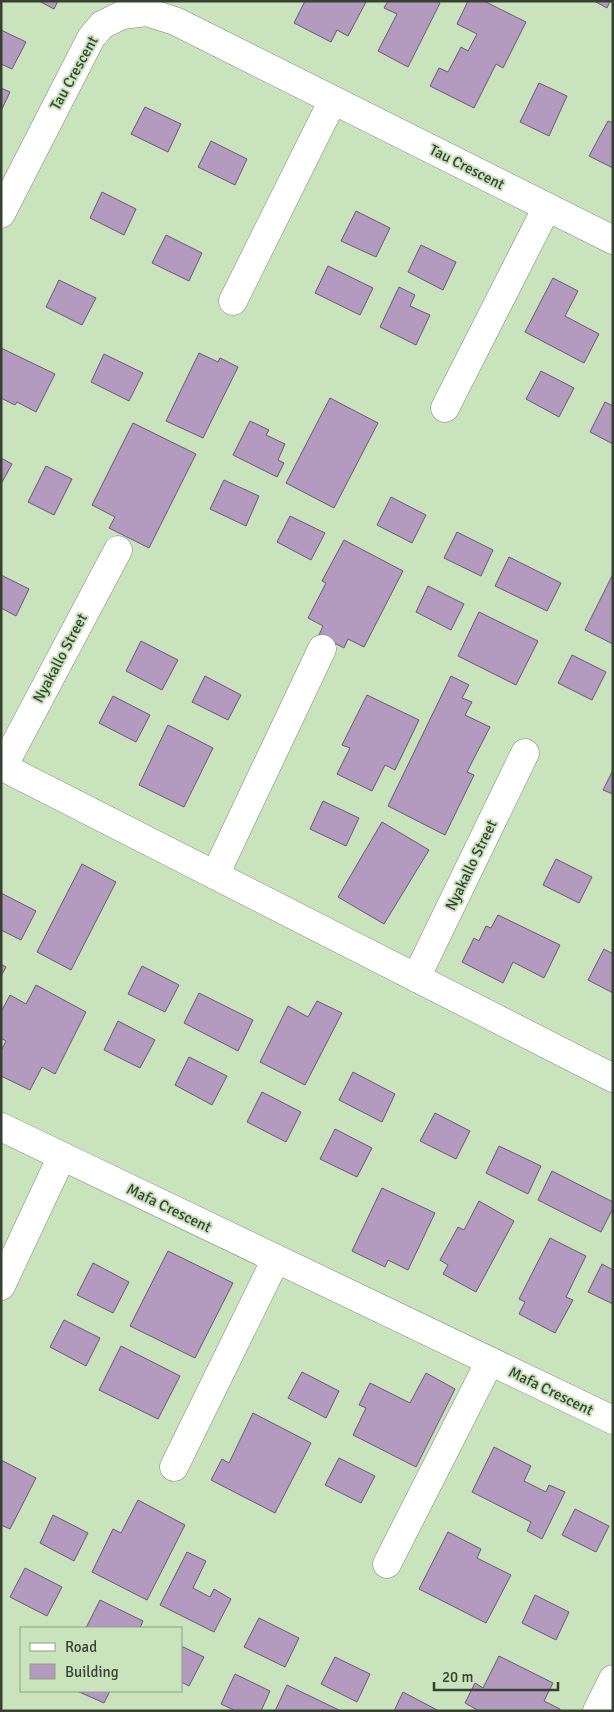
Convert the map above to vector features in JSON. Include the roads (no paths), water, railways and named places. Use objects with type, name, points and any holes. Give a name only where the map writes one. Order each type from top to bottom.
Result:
[{"type":"street","name":"Tau Crescent","points":[[1,214],[90,38],[102,25],[122,15],[146,12],[174,21],[613,240]]},
{"type":"street","points":[[233,301],[333,100]]},
{"type":"street","points":[[444,408],[547,207]]},
{"type":"street","name":"Nyakallo Street","points":[[118,550],[2,766],[613,1078]]},
{"type":"street","points":[[215,875],[322,649]]},
{"type":"street","name":"Nyakallo Street","points":[[416,978],[525,753]]},
{"type":"street","name":"Mafa Crescent","points":[[1,1127],[613,1420]]},
{"type":"street","points":[[1,1286],[62,1156]]},
{"type":"street","points":[[174,1467],[276,1259]]},
{"type":"street","name":"Mafa Crescent","points":[[387,1564],[490,1361]]},
{"type":"street","points":[[597,1711],[613,1679]]}]
